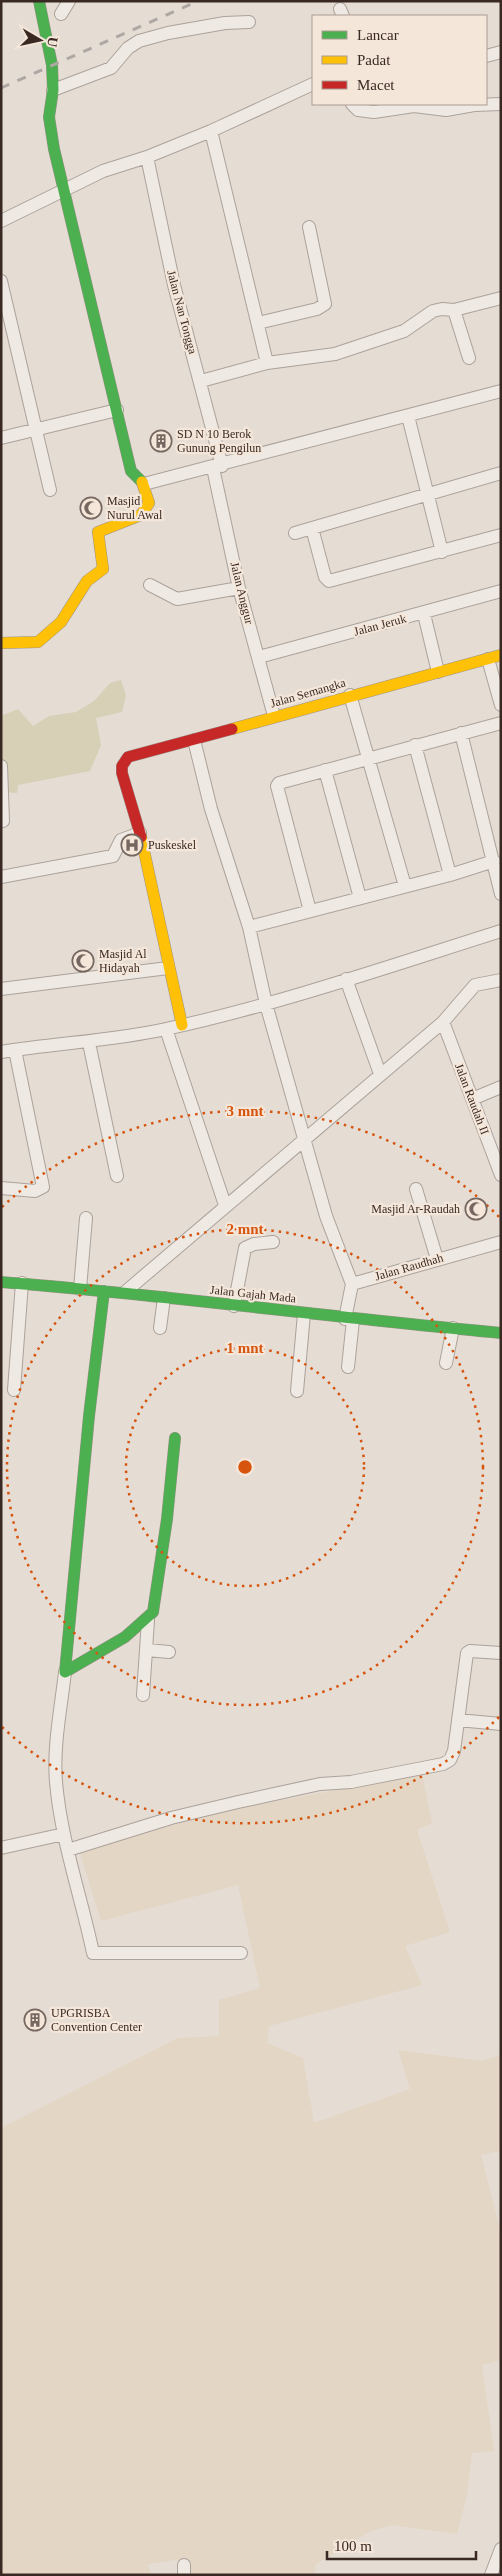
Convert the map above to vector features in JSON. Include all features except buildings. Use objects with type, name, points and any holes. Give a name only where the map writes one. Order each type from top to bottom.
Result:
[{"type":"street","points":[[1,643],[38,642],[61,622],[87,581],[103,569],[103,561],[96,538],[98,532],[129,520],[147,509],[148,503],[144,484],[131,471],[64,192],[49,117],[53,90],[52,65],[39,1]]},
{"type":"street","points":[[61,14],[69,1]]},
{"type":"street","points":[[53,90],[110,68],[128,48],[139,41],[168,33],[225,23],[249,22]]},
{"type":"street","points":[[487,56],[501,52]]},
{"type":"street","points":[[1,221],[103,172],[147,157],[211,131],[312,84]]},
{"type":"street","points":[[487,105],[501,104]]},
{"type":"street","points":[[353,105],[358,110],[374,112],[408,106],[446,110],[474,105]]},
{"type":"street","points":[[211,131],[267,363]]},
{"type":"street","name":"Jalan Nan Tongga","points":[[147,157],[174,285],[201,381],[217,467]]},
{"type":"street","points":[[258,323],[317,310],[325,304],[309,227]]},
{"type":"street","points":[[1,281],[38,430],[50,490]]},
{"type":"street","points":[[201,381],[267,363],[335,354],[404,332],[433,311],[442,309],[454,310],[501,298]]},
{"type":"street","points":[[454,310],[469,358]]},
{"type":"street","points":[[144,484],[217,467],[501,392]]},
{"type":"street","points":[[1,438],[117,410]]},
{"type":"street","points":[[408,416],[442,552]]},
{"type":"street","name":"Jalan Anggur","points":[[217,467],[239,588],[274,716]]},
{"type":"street","points":[[295,533],[428,496],[501,473]]},
{"type":"street","points":[[312,528],[325,577],[329,581],[501,535]]},
{"type":"street","points":[[150,585],[177,599],[239,588]]},
{"type":"street","name":"Jalan Jeruk","points":[[259,657],[424,614],[501,591]]},
{"type":"street","points":[[424,614],[438,672]]},
{"type":"street","name":"Jalan Semangka","points":[[140,834],[122,773],[124,760],[128,757],[501,655]]},
{"type":"street","points":[[488,659],[501,705]]},
{"type":"street","points":[[350,695],[405,886]]},
{"type":"street","points":[[310,910],[278,786],[279,783],[501,723]]},
{"type":"street","points":[[461,733],[488,835],[501,894]]},
{"type":"street","points":[[194,740],[211,809],[249,927],[266,1004],[326,1216],[352,1284],[348,1367]]},
{"type":"street","points":[[415,745],[450,875]]},
{"type":"street","points":[[1,766],[3,821]]},
{"type":"street","points":[[326,770],[360,898]]},
{"type":"street","points":[[488,835],[501,832]]},
{"type":"street","points":[[1,877],[113,856],[121,840],[140,834],[182,1025]]},
{"type":"street","points":[[249,927],[450,875],[494,861]]},
{"type":"street","points":[[1,1052],[89,1043],[166,1029],[266,1004],[501,931]]},
{"type":"street","points":[[1,989],[168,968]]},
{"type":"street","points":[[346,979],[380,1074]]},
{"type":"street","points":[[125,1292],[305,1137],[443,1022],[475,985],[501,980]]},
{"type":"street","name":"Jalan Raudah II","points":[[443,1022],[501,1175]]},
{"type":"street","points":[[166,1029],[225,1206]]},
{"type":"street","points":[[89,1043],[117,1176]]},
{"type":"street","points":[[1,1188],[35,1191],[43,1187],[15,1050]]},
{"type":"street","points":[[472,1099],[501,1087]]},
{"type":"street","points":[[416,1188],[437,1259]]},
{"type":"street","points":[[80,1289],[86,1218]]},
{"type":"street","points":[[234,1306],[245,1248],[254,1244],[273,1242]]},
{"type":"street","name":"Jalan Raudhah","points":[[352,1284],[501,1242]]},
{"type":"street","name":"Jalan Gajah Mada","points":[[1,1282],[125,1292],[304,1314],[501,1334]]},
{"type":"street","points":[[14,1390],[22,1283]]},
{"type":"street","points":[[104,1291],[89,1416],[55,1764],[64,1834],[93,1953],[241,1953]]},
{"type":"street","points":[[160,1328],[164,1298]]},
{"type":"street","points":[[297,1391],[304,1314]]},
{"type":"street","points":[[446,1363],[453,1328]]},
{"type":"street","points":[[143,1695],[148,1620],[154,1606],[167,1519],[175,1438]]},
{"type":"street","points":[[65,1672],[148,1620]]},
{"type":"street","points":[[147,1650],[169,1652]]},
{"type":"street","points":[[68,1850],[171,1818],[238,1802],[320,1784],[350,1782],[443,1764],[450,1760],[454,1751],[465,1658],[470,1650],[501,1653]]},
{"type":"street","points":[[458,1720],[501,1724]]},
{"type":"street","points":[[1,1848],[64,1834]]},
{"type":"street","points":[[491,2575],[501,2549]]},
{"type":"shaded area","points":[[121,680],[126,695],[122,712],[96,718],[101,745],[90,771],[18,785],[17,793],[1,792],[1,716],[18,709],[33,726],[49,716],[76,712],[94,701],[110,683]]},
{"type":"shaded area","points":[[422,1774],[432,1823],[417,1830],[450,1932],[405,1946],[422,1985],[269,2026],[267,2043],[303,2058],[314,2123],[410,2089],[398,2050],[482,2061],[501,2055],[501,2151],[481,2155],[501,2233],[501,2360],[482,2365],[494,2451],[472,2453],[467,2495],[457,2534],[392,2525],[369,2532],[315,2565],[315,2575],[187,2575],[186,2561],[176,2560],[148,2564],[151,2575],[1,2575],[1,2128],[178,2038],[219,2036],[219,2000],[260,1988],[238,1885],[101,1921],[80,1853],[209,1814]]},
{"type":"railway","points":[[1,88],[198,1]]},
{"type":"traffic: fast","points":[[39,1],[52,65],[53,90],[49,117],[54,149],[131,471],[142,482]]},
{"type":"traffic: fast","points":[[1,1282],[126,1293],[501,1333]]},
{"type":"traffic: fast","points":[[104,1291],[89,1416],[65,1672],[125,1637],[153,1612],[167,1519],[175,1438]]},
{"type":"traffic: slow","points":[[1,643],[38,642],[61,622],[87,581],[103,569],[98,532],[141,515],[149,503],[142,482]]},
{"type":"traffic: slow","points":[[232,729],[501,655]]},
{"type":"traffic: slow","points":[[141,837],[182,1025]]},
{"type":"traffic: jam","points":[[141,837],[122,773],[122,766],[128,757],[232,729]]},
{"type":"place","name":"SD N 10 Berok Gunung Pengilun","points":[[161,441]]},
{"type":"place","name":"Masjid Nurul Awal","points":[[91,508]]},
{"type":"place","name":"Puskeskel","points":[[132,845]]},
{"type":"place","name":"Masjid Al Hidayah","points":[[83,961]]},
{"type":"place","name":"Masjid Ar-Raudah","points":[[476,1209]]},
{"type":"place","name":"UPGRISBA Convention Center","points":[[35,2020]]}]
